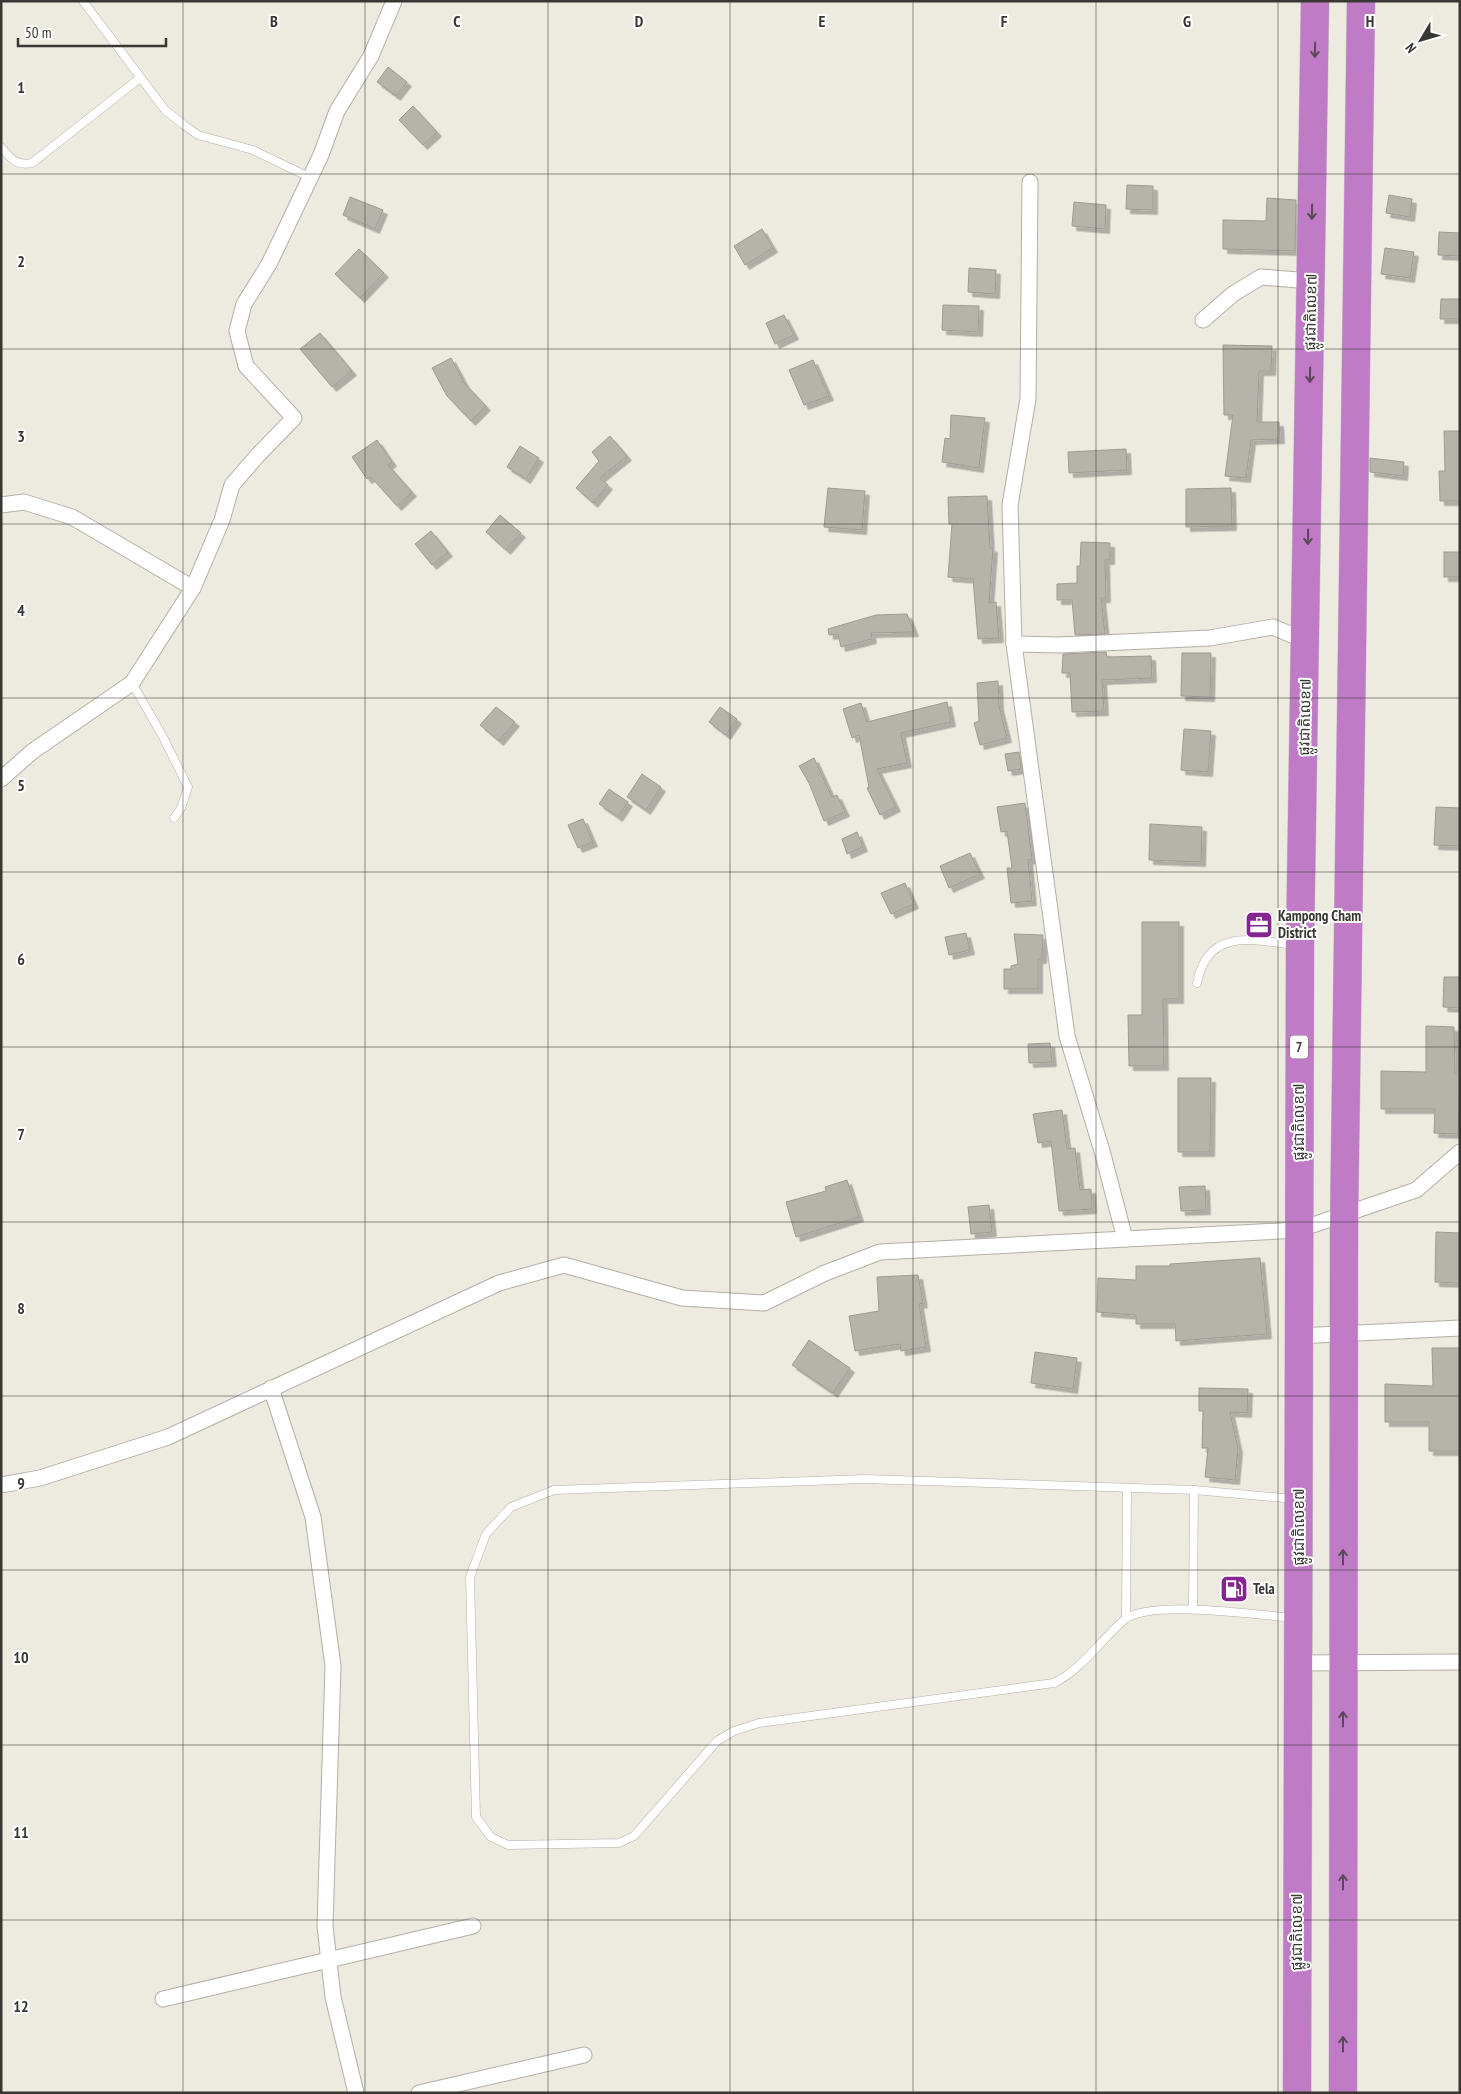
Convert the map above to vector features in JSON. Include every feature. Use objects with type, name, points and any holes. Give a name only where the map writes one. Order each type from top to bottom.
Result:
[{"type":"highway","name":"ផ្លូវជាតិលេខ៧","points":[[1297,2093],[1300,945],[1316,1]]},
{"type":"highway","points":[[1343,2093],[1344,1226],[1361,1]]},
{"type":"street","points":[[1,779],[33,751],[132,683],[193,588],[222,520],[232,485],[294,418],[246,366],[237,331],[244,304],[269,264],[321,155],[337,111],[372,56],[394,1]]},
{"type":"street","points":[[1030,182],[1028,399],[1010,505],[1014,644],[1067,1036],[1102,1151],[1125,1239]]},
{"type":"street","points":[[1203,320],[1233,294],[1261,277],[1311,281]]},
{"type":"street","points":[[1,506],[24,502],[72,517],[193,588]]},
{"type":"street","points":[[1014,644],[1059,645],[1210,638],[1273,627],[1306,641]]},
{"type":"street","points":[[1,1485],[40,1478],[168,1437],[499,1283],[564,1265],[682,1298],[764,1302],[825,1273],[880,1252],[1298,1230],[1416,1190],[1460,1152]]},
{"type":"street","points":[[1298,1336],[1460,1328]]},
{"type":"street","points":[[271,1388],[313,1517],[333,1666],[325,1926],[333,1996],[356,2093]]},
{"type":"street","points":[[1298,1663],[1460,1662]]},
{"type":"street","points":[[163,1999],[473,1926]]},
{"type":"street","points":[[419,2093],[584,2055]]},
{"type":"lane","points":[[83,1],[165,110],[198,135],[252,150],[309,177]]},
{"type":"lane","points":[[1,148],[13,162],[22,165],[32,164],[140,78]]},
{"type":"lane","points":[[132,683],[162,735],[188,787],[181,808],[174,818]]},
{"type":"lane","points":[[1197,983],[1200,968],[1211,953],[1224,944],[1241,939],[1300,945]]},
{"type":"lane","points":[[1298,1619],[1162,1608],[1126,1618],[1067,1677],[1054,1683],[759,1723],[734,1731],[717,1741],[634,1836],[619,1843],[508,1845],[491,1836],[476,1816],[470,1577],[486,1534],[511,1508],[554,1490],[865,1479],[1194,1490],[1299,1500]]},
{"type":"lane","points":[[1126,1618],[1127,1488]]},
{"type":"lane","points":[[1193,1610],[1194,1490]]},
{"type":"building","points":[[388,67],[407,82],[396,96],[377,82]]},
{"type":"building","points":[[413,106],[437,132],[423,145],[399,120]]},
{"type":"building","points":[[1127,185],[1153,186],[1153,210],[1126,209]]},
{"type":"building","points":[[1389,195],[1412,199],[1410,217],[1386,213]]},
{"type":"building","points":[[350,197],[383,210],[375,229],[343,215]]},
{"type":"building","points":[[1267,198],[1296,200],[1295,251],[1223,249],[1223,220],[1266,221]]},
{"type":"building","points":[[1074,202],[1106,205],[1105,229],[1072,226]]},
{"type":"building","points":[[762,229],[773,248],[745,265],[734,246]]},
{"type":"building","points":[[1439,232],[1460,233],[1460,256],[1438,255]]},
{"type":"building","points":[[1385,248],[1414,252],[1410,278],[1381,274]]},
{"type":"building","points":[[359,249],[384,273],[360,298],[335,274]]},
{"type":"building","points":[[969,268],[996,270],[995,294],[968,292]]},
{"type":"building","points":[[1441,299],[1460,299],[1460,319],[1440,319]]},
{"type":"building","points":[[943,305],[979,306],[978,332],[942,330]]},
{"type":"building","points":[[784,315],[794,335],[775,344],[766,323]]},
{"type":"building","points":[[320,333],[352,371],[332,387],[300,349]]},
{"type":"building","points":[[1223,345],[1272,346],[1271,371],[1259,371],[1257,422],[1279,422],[1280,439],[1251,440],[1246,478],[1225,476],[1233,415],[1224,415]]},
{"type":"building","points":[[451,358],[465,384],[486,406],[471,421],[447,396],[432,368]]},
{"type":"building","points":[[813,360],[829,396],[804,405],[789,370]]},
{"type":"building","points":[[951,415],[985,418],[979,468],[942,462],[945,438],[950,439]]},
{"type":"building","points":[[1444,431],[1460,431],[1460,501],[1440,501],[1439,471],[1445,471]]},
{"type":"building","points":[[610,436],[627,456],[600,478],[608,485],[593,503],[576,488],[599,461],[592,452]]},
{"type":"building","points":[[377,440],[392,462],[388,465],[412,492],[397,506],[371,477],[367,479],[352,457]]},
{"type":"building","points":[[520,446],[539,458],[526,479],[507,467]]},
{"type":"building","points":[[1126,449],[1127,470],[1069,473],[1068,452]]},
{"type":"building","points":[[1370,458],[1404,462],[1403,476],[1370,472]]},
{"type":"building","points":[[828,488],[865,491],[862,530],[824,527]]},
{"type":"building","points":[[1231,488],[1232,526],[1186,527],[1186,489]]},
{"type":"building","points":[[987,496],[990,548],[993,548],[989,603],[996,602],[999,638],[978,639],[973,579],[948,577],[952,524],[949,524],[948,497]]},
{"type":"building","points":[[500,515],[521,533],[506,550],[486,532]]},
{"type":"building","points":[[431,531],[448,552],[432,565],[415,544]]},
{"type":"building","points":[[1081,542],[1110,543],[1110,560],[1105,560],[1106,598],[1101,598],[1105,634],[1075,635],[1072,600],[1057,600],[1057,584],[1077,583],[1077,566],[1080,566]]},
{"type":"building","points":[[1444,552],[1460,552],[1460,577],[1444,577]]},
{"type":"building","points":[[907,614],[914,632],[871,633],[872,639],[841,647],[838,634],[829,635],[828,629],[876,615]]},
{"type":"building","points":[[1106,652],[1107,657],[1151,656],[1152,678],[1102,680],[1104,711],[1072,712],[1070,673],[1062,673],[1063,654]]},
{"type":"building","points":[[1182,653],[1211,653],[1210,697],[1181,696]]},
{"type":"building","points":[[998,681],[999,706],[1007,738],[980,745],[974,723],[979,721],[977,683]]},
{"type":"building","points":[[947,702],[951,722],[901,733],[907,763],[877,769],[896,807],[880,815],[867,788],[869,787],[859,735],[852,738],[843,709],[861,703],[867,722]]},
{"type":"building","points":[[496,707],[515,722],[499,741],[480,725]]},
{"type":"building","points":[[720,707],[737,719],[726,735],[709,722]]},
{"type":"building","points":[[1184,729],[1211,731],[1208,772],[1181,770]]},
{"type":"building","points":[[1019,752],[1021,769],[1008,771],[1005,754]]},
{"type":"building","points":[[814,758],[832,797],[837,795],[845,812],[824,821],[809,783],[799,766]]},
{"type":"building","points":[[642,774],[661,787],[646,810],[627,797]]},
{"type":"building","points":[[609,789],[628,802],[618,817],[599,804]]},
{"type":"building","points":[[1025,803],[1032,859],[1028,860],[1032,901],[1011,903],[1007,868],[1012,868],[1007,831],[1001,832],[997,807]]},
{"type":"building","points":[[1436,807],[1460,808],[1460,846],[1434,845]]},
{"type":"building","points":[[583,819],[593,842],[578,848],[568,825]]},
{"type":"building","points":[[1150,824],[1202,827],[1201,862],[1149,860]]},
{"type":"building","points":[[857,832],[863,847],[847,854],[842,839]]},
{"type":"building","points":[[970,853],[980,874],[949,888],[940,866]]},
{"type":"building","points":[[905,883],[914,904],[891,914],[881,893]]},
{"type":"building","points":[[1142,922],[1179,922],[1179,999],[1163,999],[1164,1066],[1129,1066],[1128,1015],[1142,1015]]},
{"type":"building","points":[[966,933],[970,950],[949,955],[945,937]]},
{"type":"building","points":[[1014,934],[1043,935],[1042,959],[1038,959],[1038,989],[1004,989],[1004,969],[1011,969],[1011,966],[1018,964]]},
{"type":"building","points":[[1444,977],[1460,977],[1460,1008],[1443,1007]]},
{"type":"building","points":[[1426,1026],[1454,1027],[1455,1074],[1460,1074],[1458,1134],[1434,1133],[1435,1109],[1381,1109],[1381,1071],[1426,1072]]},
{"type":"building","points":[[1050,1043],[1052,1062],[1029,1063],[1028,1044]]},
{"type":"building","points":[[1178,1078],[1211,1078],[1210,1152],[1178,1152]]},
{"type":"building","points":[[1062,1110],[1067,1149],[1075,1148],[1080,1190],[1091,1189],[1092,1209],[1059,1211],[1051,1141],[1038,1143],[1033,1114]]},
{"type":"building","points":[[847,1180],[859,1217],[796,1237],[786,1202],[826,1191],[825,1187]]},
{"type":"building","points":[[1205,1186],[1206,1210],[1181,1211],[1179,1187]]},
{"type":"building","points":[[989,1205],[992,1232],[971,1234],[968,1207]]},
{"type":"building","points":[[1436,1232],[1460,1233],[1460,1283],[1435,1282]]},
{"type":"building","points":[[1260,1258],[1267,1334],[1176,1341],[1175,1324],[1136,1324],[1136,1315],[1097,1312],[1098,1278],[1136,1280],[1136,1266],[1170,1266],[1170,1264]]},
{"type":"building","points":[[918,1275],[923,1303],[919,1304],[926,1347],[901,1351],[900,1344],[855,1351],[849,1316],[879,1311],[877,1277]]},
{"type":"building","points":[[809,1340],[850,1368],[833,1393],[792,1365]]},
{"type":"building","points":[[1432,1348],[1460,1348],[1460,1451],[1429,1451],[1429,1422],[1385,1422],[1385,1384],[1433,1386]]},
{"type":"building","points":[[1035,1352],[1077,1358],[1073,1389],[1031,1383]]},
{"type":"building","points":[[1199,1388],[1248,1389],[1247,1413],[1230,1412],[1238,1449],[1235,1480],[1205,1477],[1208,1448],[1202,1448],[1203,1411],[1199,1411]]},
{"type":"place","name":"Kampong Cham District","points":[[1259,925]]},
{"type":"place","name":"Tela","points":[[1234,1589]]}]
